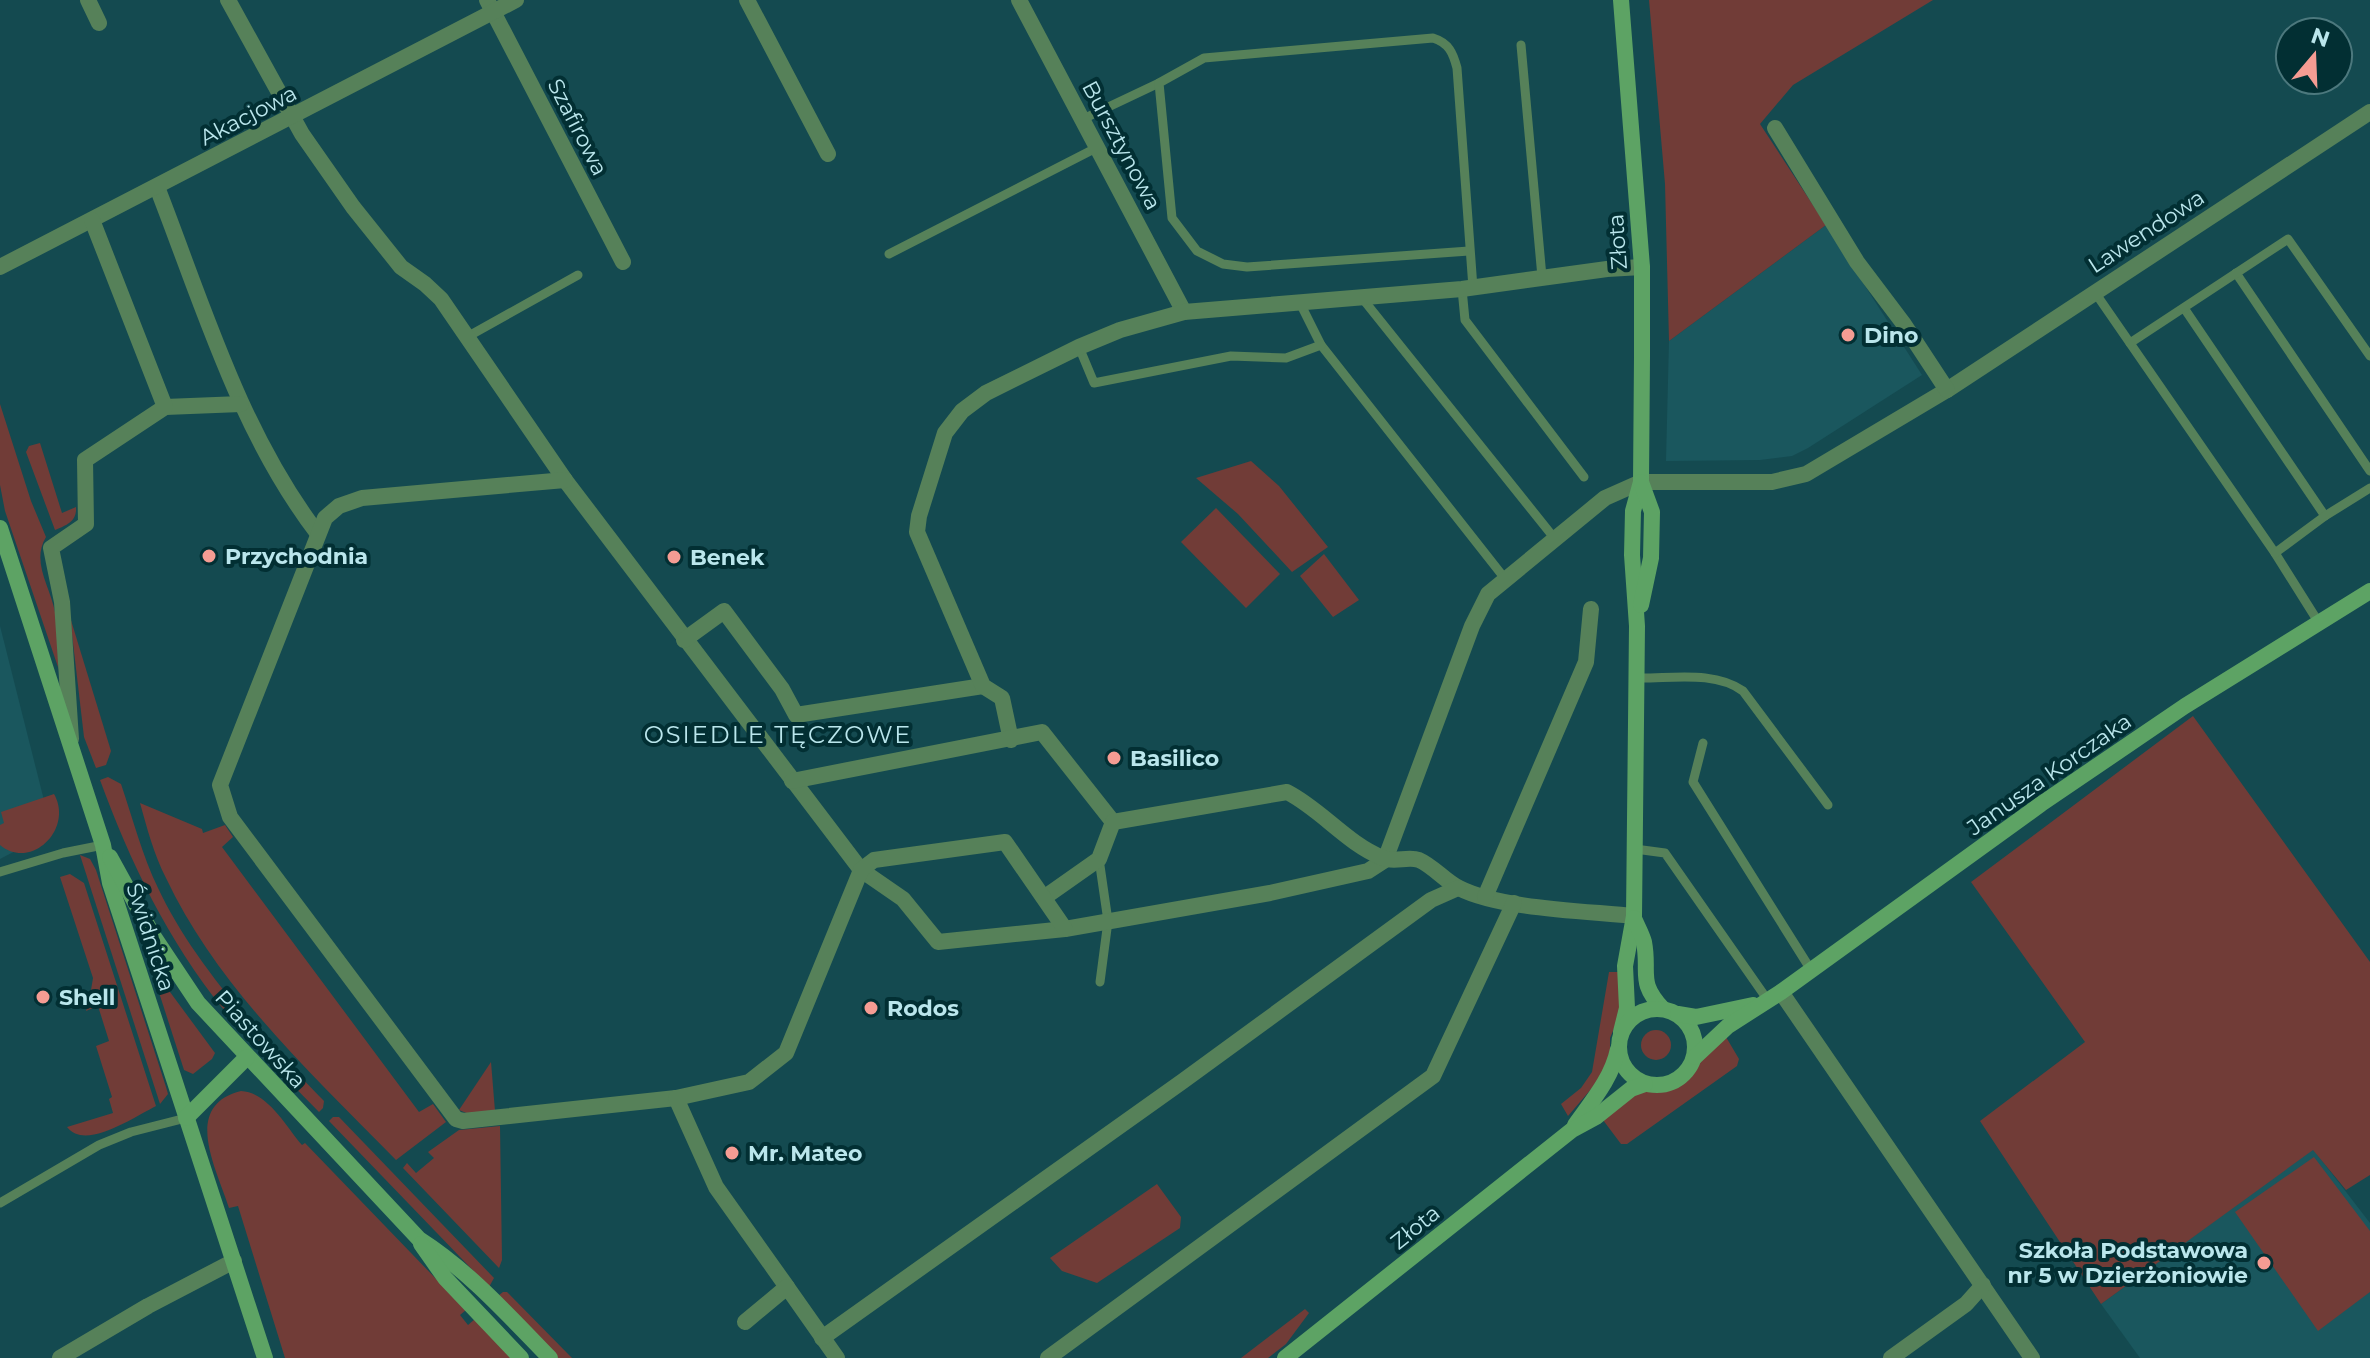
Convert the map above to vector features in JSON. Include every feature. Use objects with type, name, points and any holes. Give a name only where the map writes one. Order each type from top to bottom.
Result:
[{"type":"street","points":[[88,0],[99,23]]},
{"type":"street","points":[[228,0],[292,117],[389,254],[441,299],[565,480],[861,870],[903,899],[938,942],[1065,929],[1270,893],[1368,871],[1385,860],[1418,859],[1458,888],[1485,897],[1634,916]]},
{"type":"street","name":"Akacjowa","points":[[0,267],[292,117],[490,6],[516,0]]},
{"type":"street","points":[[747,0],[828,154]]},
{"type":"street","name":"Bursztynowa","points":[[1019,0],[1184,312]]},
{"type":"street","name":"Złota","points":[[1572,1130],[1615,1063],[1627,1008],[1625,966],[1634,916],[1637,626],[1632,555],[1633,511],[1641,482],[1642,267],[1621,0]]},
{"type":"street","name":"Szafirowa","points":[[490,6],[623,262]]},
{"type":"street","name":"Lawendowa","points":[[1641,482],[1772,482],[1806,474],[1947,390],[2370,112]]},
{"type":"street","points":[[1775,128],[1857,262],[1903,323],[1947,390]]},
{"type":"street","points":[[157,187],[241,404],[294,504],[318,534]]},
{"type":"street","points":[[92,220],[165,407]]},
{"type":"street","points":[[1011,740],[1002,698],[983,686],[917,532],[919,516],[945,433],[962,411],[986,393],[1120,330],[1184,312],[1468,289],[1542,277],[1642,267]]},
{"type":"street","points":[[72,745],[62,602],[51,548],[86,524],[85,460],[165,407],[241,404]]},
{"type":"street","points":[[565,480],[362,498],[339,506],[325,518],[220,785],[230,817],[456,1119],[463,1121],[676,1098],[749,1082],[786,1053],[861,870],[874,860],[1005,842],[1065,929]]},
{"type":"street","points":[[1385,860],[1473,623],[1488,594],[1605,498],[1641,482]]},
{"type":"street","name":"Świdnicka","points":[[0,528],[103,845],[110,883],[265,1358]]},
{"type":"street","name":"Janusza Korczaka","points":[[1695,1057],[1711,1039],[2041,804],[2185,706],[2370,591]]},
{"type":"street","points":[[1485,897],[1586,662],[1591,609]]},
{"type":"street","points":[[684,640],[724,611],[782,689],[796,715],[983,686]]},
{"type":"street","points":[[792,781],[1042,732],[1113,822]]},
{"type":"street","points":[[1113,822],[1287,792],[1310,806],[1349,838],[1385,860]]},
{"type":"street","points":[[1045,897],[1099,859],[1113,822]]},
{"type":"street","name":"Piastowska","points":[[103,845],[154,937],[191,992],[247,1057],[419,1239],[445,1278],[521,1358]]},
{"type":"street","points":[[822,1338],[1431,900],[1458,888]]},
{"type":"street","points":[[1048,1358],[1433,1076],[1514,903]]},
{"type":"street","name":"Złota","points":[[1634,916],[1644,942],[1645,981],[1650,994],[1669,1011]]},
{"type":"street","points":[[1769,998],[1983,1285],[2032,1358]]},
{"type":"street","name":"Janusza Korczaka","points":[[1669,1011],[1696,1017],[1769,998]]},
{"type":"street","points":[[1650,1009],[1669,1011],[1686,1021],[1693,1032],[1695,1057],[1684,1075],[1676,1081],[1666,1085],[1645,1084],[1625,1069],[1620,1058],[1620,1039],[1628,1022],[1638,1013],[1650,1009]]},
{"type":"street","points":[[186,1118],[247,1057]]},
{"type":"street","name":"Złota","points":[[1285,1358],[1572,1130],[1596,1117],[1631,1089],[1645,1084]]},
{"type":"street","points":[[676,1098],[716,1187],[837,1358]]},
{"type":"street","name":"Piastowska","points":[[419,1239],[470,1276],[550,1358]]},
{"type":"street","points":[[60,1358],[148,1306],[234,1261]]},
{"type":"street","points":[[1891,1358],[1966,1304],[1983,1285]]},
{"type":"street","points":[[745,1322],[787,1287]]},
{"type":"lane","points":[[1083,119],[1204,58],[1433,38],[1448,46],[1457,68],[1469,251],[1465,320],[1584,477]]},
{"type":"lane","points":[[1521,45],[1542,277]]},
{"type":"lane","points":[[1159,83],[1172,218],[1197,251],[1223,264],[1247,267],[1469,251]]},
{"type":"lane","points":[[889,254],[1098,147]]},
{"type":"lane","points":[[2130,343],[2288,239],[2370,356]]},
{"type":"lane","points":[[2236,273],[2370,471]]},
{"type":"lane","points":[[467,337],[578,275]]},
{"type":"lane","points":[[2094,291],[2275,553],[2319,623]]},
{"type":"lane","points":[[1361,297],[1555,539]]},
{"type":"lane","points":[[1300,303],[1321,345],[1506,580]]},
{"type":"lane","points":[[2184,308],[2325,516]]},
{"type":"lane","points":[[1079,347],[1094,383],[1231,356],[1286,358],[1321,345]]},
{"type":"lane","points":[[2275,553],[2370,488]]},
{"type":"lane","points":[[1636,678],[1720,679],[1734,684],[1743,691],[1828,805]]},
{"type":"lane","points":[[1703,743],[1693,782],[1811,970]]},
{"type":"lane","points":[[0,872],[63,853],[103,845]]},
{"type":"lane","points":[[1635,849],[1665,853],[1769,998]]},
{"type":"lane","points":[[1099,859],[1108,921],[1100,982]]},
{"type":"lane","points":[[0,1203],[99,1145],[131,1132],[186,1118]]},
{"type":"shaded area","points":[[1649,0],[1933,0],[1793,85],[1760,124],[1826,225],[1669,341],[1665,184]]},
{"type":"shaded area","points":[[1826,225],[1922,375],[1792,456],[1760,460],[1666,461],[1669,341]]},
{"type":"shaded area","points":[[0,404],[31,501],[46,537],[40,556],[55,612],[59,670],[5,511],[0,485]]},
{"type":"shaded area","points":[[40,443],[62,513],[76,507],[73,519],[55,530],[26,452],[29,446]]},
{"type":"shaded area","points":[[1251,461],[1279,486],[1328,547],[1292,572],[1238,514],[1196,478]]},
{"type":"shaded area","points":[[1216,508],[1280,574],[1246,608],[1181,542]]},
{"type":"shaded area","points":[[1324,554],[1359,600],[1333,617],[1300,576]]},
{"type":"shaded area","points":[[70,617],[111,751],[106,765],[96,768],[84,737]]},
{"type":"shaded area","points":[[0,626],[52,832],[0,859]]},
{"type":"shaded area","points":[[2193,716],[2370,962],[2370,1175],[2346,1190],[2313,1150],[2101,1304],[1980,1121],[2085,1042],[1971,882]]},
{"type":"shaded area","points":[[108,777],[121,784],[142,850],[173,917],[232,1001],[324,1101],[319,1112],[235,1023],[185,956],[152,900],[124,841],[100,780]]},
{"type":"shaded area","points":[[54,794],[59,807],[58,820],[46,842],[36,850],[24,853],[12,852],[0,845],[0,825],[4,823],[1,812]]},
{"type":"shaded area","points":[[140,803],[202,829],[203,833],[225,825],[233,837],[222,847],[419,1112],[433,1104],[446,1122],[396,1160],[300,1062],[239,993],[187,918],[158,860]]},
{"type":"shaded area","points":[[80,855],[90,859],[96,870],[166,1087],[168,1094],[160,1104]]},
{"type":"shaded area","points":[[70,874],[84,883],[156,1106],[110,1130],[85,1135],[67,1127],[113,1113],[109,1099],[112,1097],[96,1046],[109,1041],[98,1006],[86,1011],[93,991],[93,978],[60,877]]},
{"type":"shaded area","points":[[1609,972],[1618,972],[1620,1014],[1610,1038],[1610,1056],[1598,1081],[1568,1116],[1561,1104],[1581,1088],[1592,1072]]},
{"type":"shaded area","points":[[156,973],[215,1053],[193,1074],[184,1070],[154,977]]},
{"type":"shaded area","points":[[1656,1030],[1667,1034],[1671,1045],[1667,1056],[1656,1060],[1645,1056],[1641,1045],[1645,1034]]},
{"type":"shaded area","points":[[1726,1037],[1739,1059],[1737,1066],[1627,1144],[1621,1144],[1603,1120],[1625,1099],[1644,1091],[1660,1092],[1679,1086],[1692,1076],[1703,1055]]},
{"type":"shaded area","points":[[491,1062],[495,1111],[469,1114],[459,1110]]},
{"type":"shaded area","points":[[241,1091],[260,1097],[268,1104],[302,1145],[305,1143],[466,1310],[460,1315],[468,1325],[475,1319],[513,1358],[285,1358],[238,1206],[229,1208],[208,1140],[212,1110],[223,1099]]},
{"type":"shaded area","points":[[339,1117],[494,1278],[489,1287],[329,1121]]},
{"type":"shaded area","points":[[500,1126],[502,1260],[499,1268],[403,1168],[407,1163],[416,1173],[434,1158],[428,1152],[459,1130]]},
{"type":"shaded area","name":"Szkoła Podstawowa nr 5 w Dzierżoniowie","points":[[2313,1149],[2370,1223],[2370,1358],[2140,1358],[2101,1304]]},
{"type":"shaded area","points":[[2314,1157],[2370,1231],[2370,1292],[2318,1331],[2235,1212]]},
{"type":"shaded area","points":[[1157,1184],[1181,1217],[1180,1228],[1097,1283],[1062,1271],[1050,1258]]},
{"type":"shaded area","points":[[507,1292],[572,1358],[558,1358],[498,1296]]},
{"type":"shaded area","points":[[1305,1309],[1309,1313],[1286,1344],[1268,1358],[1241,1358]]},
{"type":"place","name":"Dino","points":[[1848,335]]},
{"type":"place","name":"Przychodnia","points":[[209,556]]},
{"type":"place","name":"Benek","points":[[674,557]]},
{"type":"place","name":"Basilico","points":[[1114,758]]},
{"type":"place","name":"Shell","points":[[43,997]]},
{"type":"place","name":"Rodos","points":[[871,1008]]},
{"type":"place","name":"Mr. Mateo","points":[[732,1153]]},
{"type":"place","name":"Szkoła Podstawowa nr 5 w Dzierżoniowie","points":[[2264,1263]]},
{"type":"district","name":"OSIEDLE TĘCZOWE","points":[[778,735]]}]
